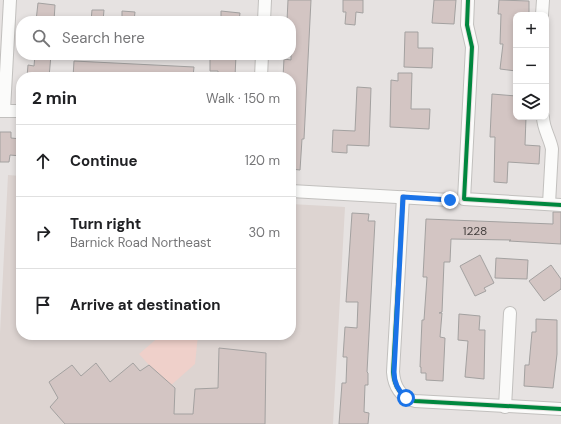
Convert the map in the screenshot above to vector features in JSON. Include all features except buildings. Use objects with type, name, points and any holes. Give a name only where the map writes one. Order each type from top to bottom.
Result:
[{"type":"street","points":[[10,0],[2,111],[16,112]]},
{"type":"street","points":[[264,16],[265,0]]},
{"type":"street","points":[[468,0],[467,25],[472,47],[464,199],[561,205]]},
{"type":"street","points":[[542,12],[543,0]]},
{"type":"street","points":[[261,72],[262,60]]},
{"type":"street","points":[[543,120],[544,126],[551,140],[552,149],[548,204]]},
{"type":"street","points":[[296,191],[450,200]]},
{"type":"street","points":[[403,197],[394,372],[394,379],[398,388],[406,398],[415,401],[561,410]]},
{"type":"street","points":[[505,407],[510,313]]},
{"type":"shaded area","points":[[8,175],[16,176],[16,340],[296,340],[296,204],[345,207],[333,424],[0,424],[0,333]]},
{"type":"shaded area","points":[[155,340],[197,340],[195,364],[169,387],[139,354]]},
{"type":"cycle path","points":[[468,0],[467,25],[472,47],[464,199],[561,205]]},
{"type":"cycle path","points":[[403,197],[393,372],[399,391],[406,397],[415,401],[561,409]]},
{"type":"route","points":[[406,398],[398,388],[394,379],[403,197],[450,200]]}]
